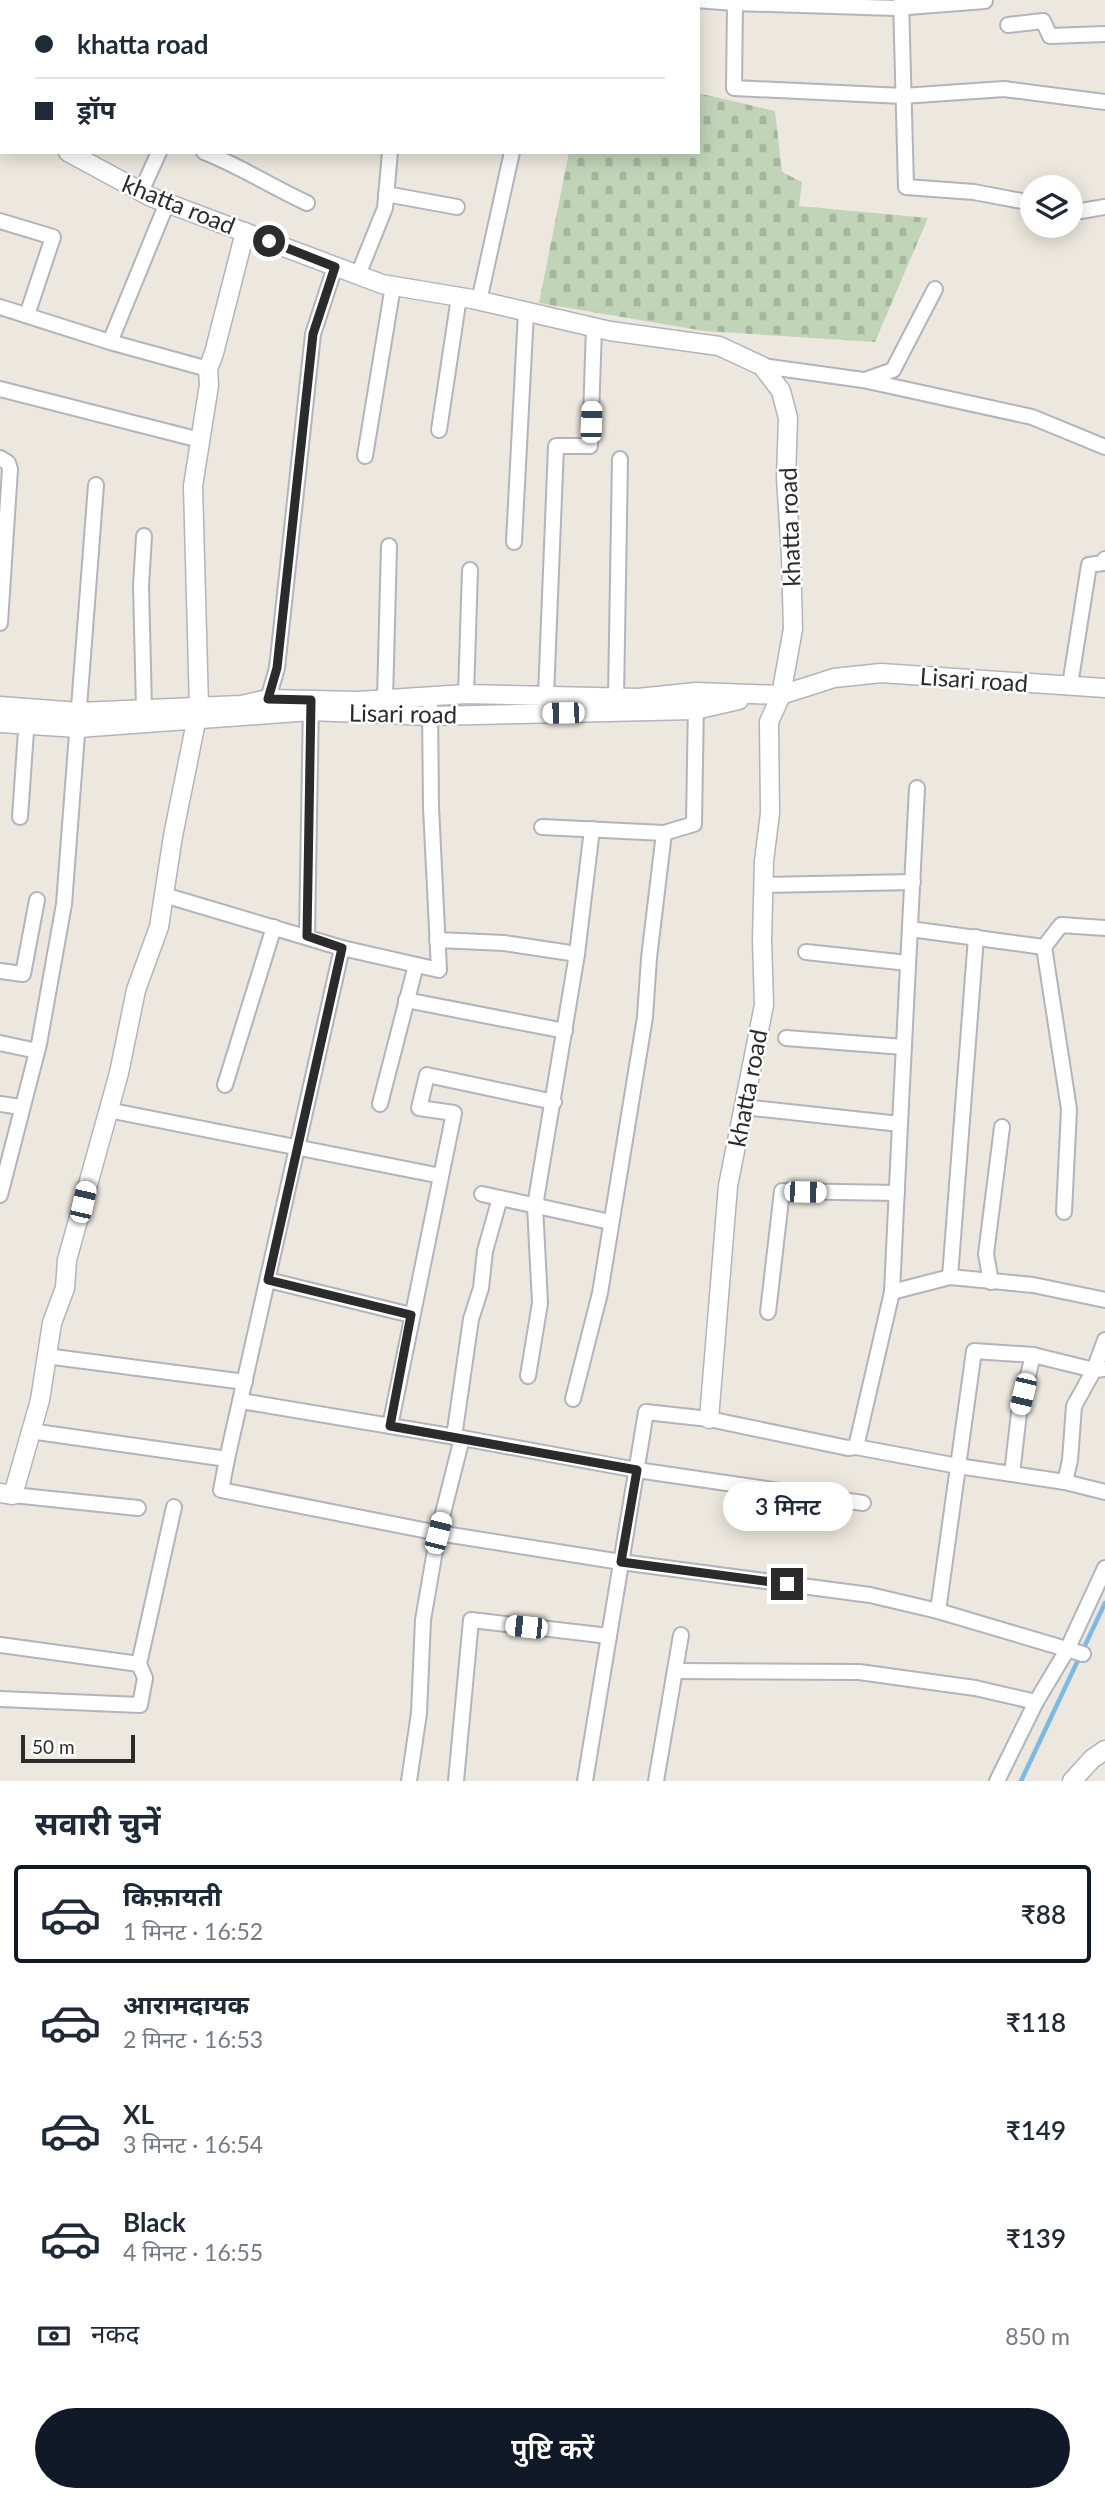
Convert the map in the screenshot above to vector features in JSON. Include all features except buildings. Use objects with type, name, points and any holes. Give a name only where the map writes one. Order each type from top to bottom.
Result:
[{"type":"street","points":[[700,0],[735,4],[985,1]]},
{"type":"street","points":[[735,4],[734,88],[903,96],[1004,89],[1105,102]]},
{"type":"street","points":[[901,4],[906,187],[974,192],[1020,200]]},
{"type":"street","points":[[1008,25],[1043,21],[1050,36],[1105,34]]},
{"type":"street","name":"khatta road","points":[[72,154],[141,192],[167,203],[358,275],[393,286],[479,301],[594,328],[719,346],[762,366],[780,391],[788,418],[786,478],[793,629],[772,695],[769,722],[770,813],[764,885],[764,1005],[728,1186],[709,1419]]},
{"type":"street","points":[[141,192],[158,154]]},
{"type":"street","points":[[209,154],[234,164],[266,184],[307,203]]},
{"type":"street","points":[[358,275],[385,208],[390,154]]},
{"type":"street","points":[[479,301],[512,154]]},
{"type":"street","points":[[386,194],[457,207]]},
{"type":"street","points":[[110,342],[167,203]]},
{"type":"street","points":[[1083,211],[1105,207]]},
{"type":"street","points":[[0,221],[53,237],[27,315]]},
{"type":"street","points":[[138,1508],[7,1494],[40,1399],[52,1323],[65,1288],[66,1260],[127,1039],[136,990],[159,927],[173,836],[198,713],[193,486],[209,385],[208,369],[245,232]]},
{"type":"street","points":[[268,699],[277,668],[313,334],[335,267]]},
{"type":"street","points":[[365,456],[393,286]]},
{"type":"street","points":[[863,380],[893,370],[935,289]]},
{"type":"street","points":[[439,430],[459,297]]},
{"type":"street","points":[[0,307],[110,342],[208,369]]},
{"type":"street","points":[[514,541],[526,312]]},
{"type":"street","points":[[545,696],[556,446],[590,446],[594,328]]},
{"type":"street","points":[[762,366],[863,380],[1032,417],[1105,447]]},
{"type":"street","points":[[0,389],[200,440]]},
{"type":"street","points":[[0,458],[8,463],[10,469],[0,623]]},
{"type":"street","points":[[616,698],[620,459]]},
{"type":"street","points":[[0,1195],[37,1051],[64,904],[96,485]]},
{"type":"street","points":[[144,536],[141,586],[144,709]]},
{"type":"street","points":[[384,699],[389,546]]},
{"type":"street","points":[[1070,685],[1089,565],[1103,563],[1105,559]]},
{"type":"street","points":[[466,694],[470,570]]},
{"type":"street","name":"Lisari road","points":[[78,720],[144,709],[198,713],[268,699],[311,706],[430,716],[696,701],[772,695],[834,678],[881,673],[1105,688]]},
{"type":"street","name":"Lisari road","points":[[0,723],[27,717],[78,720],[466,694],[696,701]]},
{"type":"street","points":[[164,895],[342,948],[439,970],[431,807],[430,697]]},
{"type":"street","points":[[542,827],[664,833],[694,824],[696,701]]},
{"type":"street","name":"Lisari road","points":[[0,706],[27,717]]},
{"type":"street","points":[[307,936],[311,706]]},
{"type":"street","points":[[20,817],[27,717]]},
{"type":"street","points":[[856,1447],[892,1292],[917,788]]},
{"type":"street","points":[[528,1376],[540,1303],[535,1206],[577,954],[592,829]]},
{"type":"street","points":[[573,1399],[600,1293],[645,1017],[664,833]]},
{"type":"street","points":[[764,885],[913,882]]},
{"type":"street","points":[[0,971],[23,974],[37,900]]},
{"type":"street","points":[[1064,1212],[1069,1109],[1044,947],[1061,925],[1105,928]]},
{"type":"street","points":[[225,1085],[274,927]]},
{"type":"street","points":[[910,929],[1044,947]]},
{"type":"street","points":[[950,1277],[976,937]]},
{"type":"street","points":[[437,940],[504,943],[577,954]]},
{"type":"street","points":[[342,948],[221,1490],[438,1533],[621,1562],[870,1595],[938,1611],[1083,1654]]},
{"type":"street","points":[[806,951],[908,963]]},
{"type":"street","points":[[380,1104],[416,965]]},
{"type":"street","points":[[406,1000],[565,1031]]},
{"type":"street","points":[[786,1038],[904,1047]]},
{"type":"street","points":[[0,1043],[37,1051]]},
{"type":"street","points":[[390,1426],[454,1113],[419,1108],[427,1075],[554,1102]]},
{"type":"street","points":[[0,1104],[21,1107]]},
{"type":"street","points":[[743,1107],[900,1124]]},
{"type":"street","points":[[108,1110],[441,1176]]},
{"type":"street","points":[[991,1282],[986,1254],[1002,1128]]},
{"type":"street","points":[[768,1312],[782,1191],[897,1193]]},
{"type":"street","points":[[482,1194],[610,1222]]},
{"type":"street","points":[[409,1781],[419,1713],[423,1620],[458,1438],[471,1319],[481,1288],[485,1251],[500,1198]]},
{"type":"street","points":[[892,1292],[950,1277],[1033,1285],[1105,1300]]},
{"type":"street","points":[[268,1280],[411,1315]]},
{"type":"street","points":[[1065,1482],[1070,1460],[1074,1406],[1099,1370],[1105,1340]]},
{"type":"street","points":[[938,1611],[974,1351],[1033,1355],[1099,1370]]},
{"type":"street","points":[[1012,1474],[1019,1413],[1033,1355]]},
{"type":"street","points":[[47,1356],[245,1382]]},
{"type":"street","points":[[241,1401],[637,1470],[863,1503]]},
{"type":"street","points":[[585,1781],[646,1412],[709,1419],[848,1448],[856,1447],[1065,1482],[1105,1492]]},
{"type":"street","points":[[30,1431],[228,1460]]},
{"type":"street","points":[[0,1699],[140,1705],[145,1678],[139,1664],[174,1507]]},
{"type":"street","points":[[997,1781],[1036,1702],[1067,1650],[1105,1568]]},
{"type":"street","points":[[456,1781],[471,1620],[609,1636]]},
{"type":"street","points":[[656,1781],[681,1636]]},
{"type":"street","points":[[0,1645],[139,1664]]},
{"type":"street","points":[[675,1671],[859,1672],[975,1688],[1036,1702]]},
{"type":"street","points":[[1072,1781],[1092,1759],[1105,1750]]},
{"type":"green space","points":[[700,93],[775,111],[782,172],[802,182],[799,206],[928,218],[875,342],[704,331],[539,303],[569,154],[700,154]]},
{"type":"waterway","points":[[1021,1781],[1105,1603]]},
{"type":"route","points":[[269,241],[335,267],[313,334],[277,668],[268,699],[311,700],[307,936],[342,948],[268,1280],[411,1315],[390,1426],[637,1470],[621,1562],[787,1584]]}]
